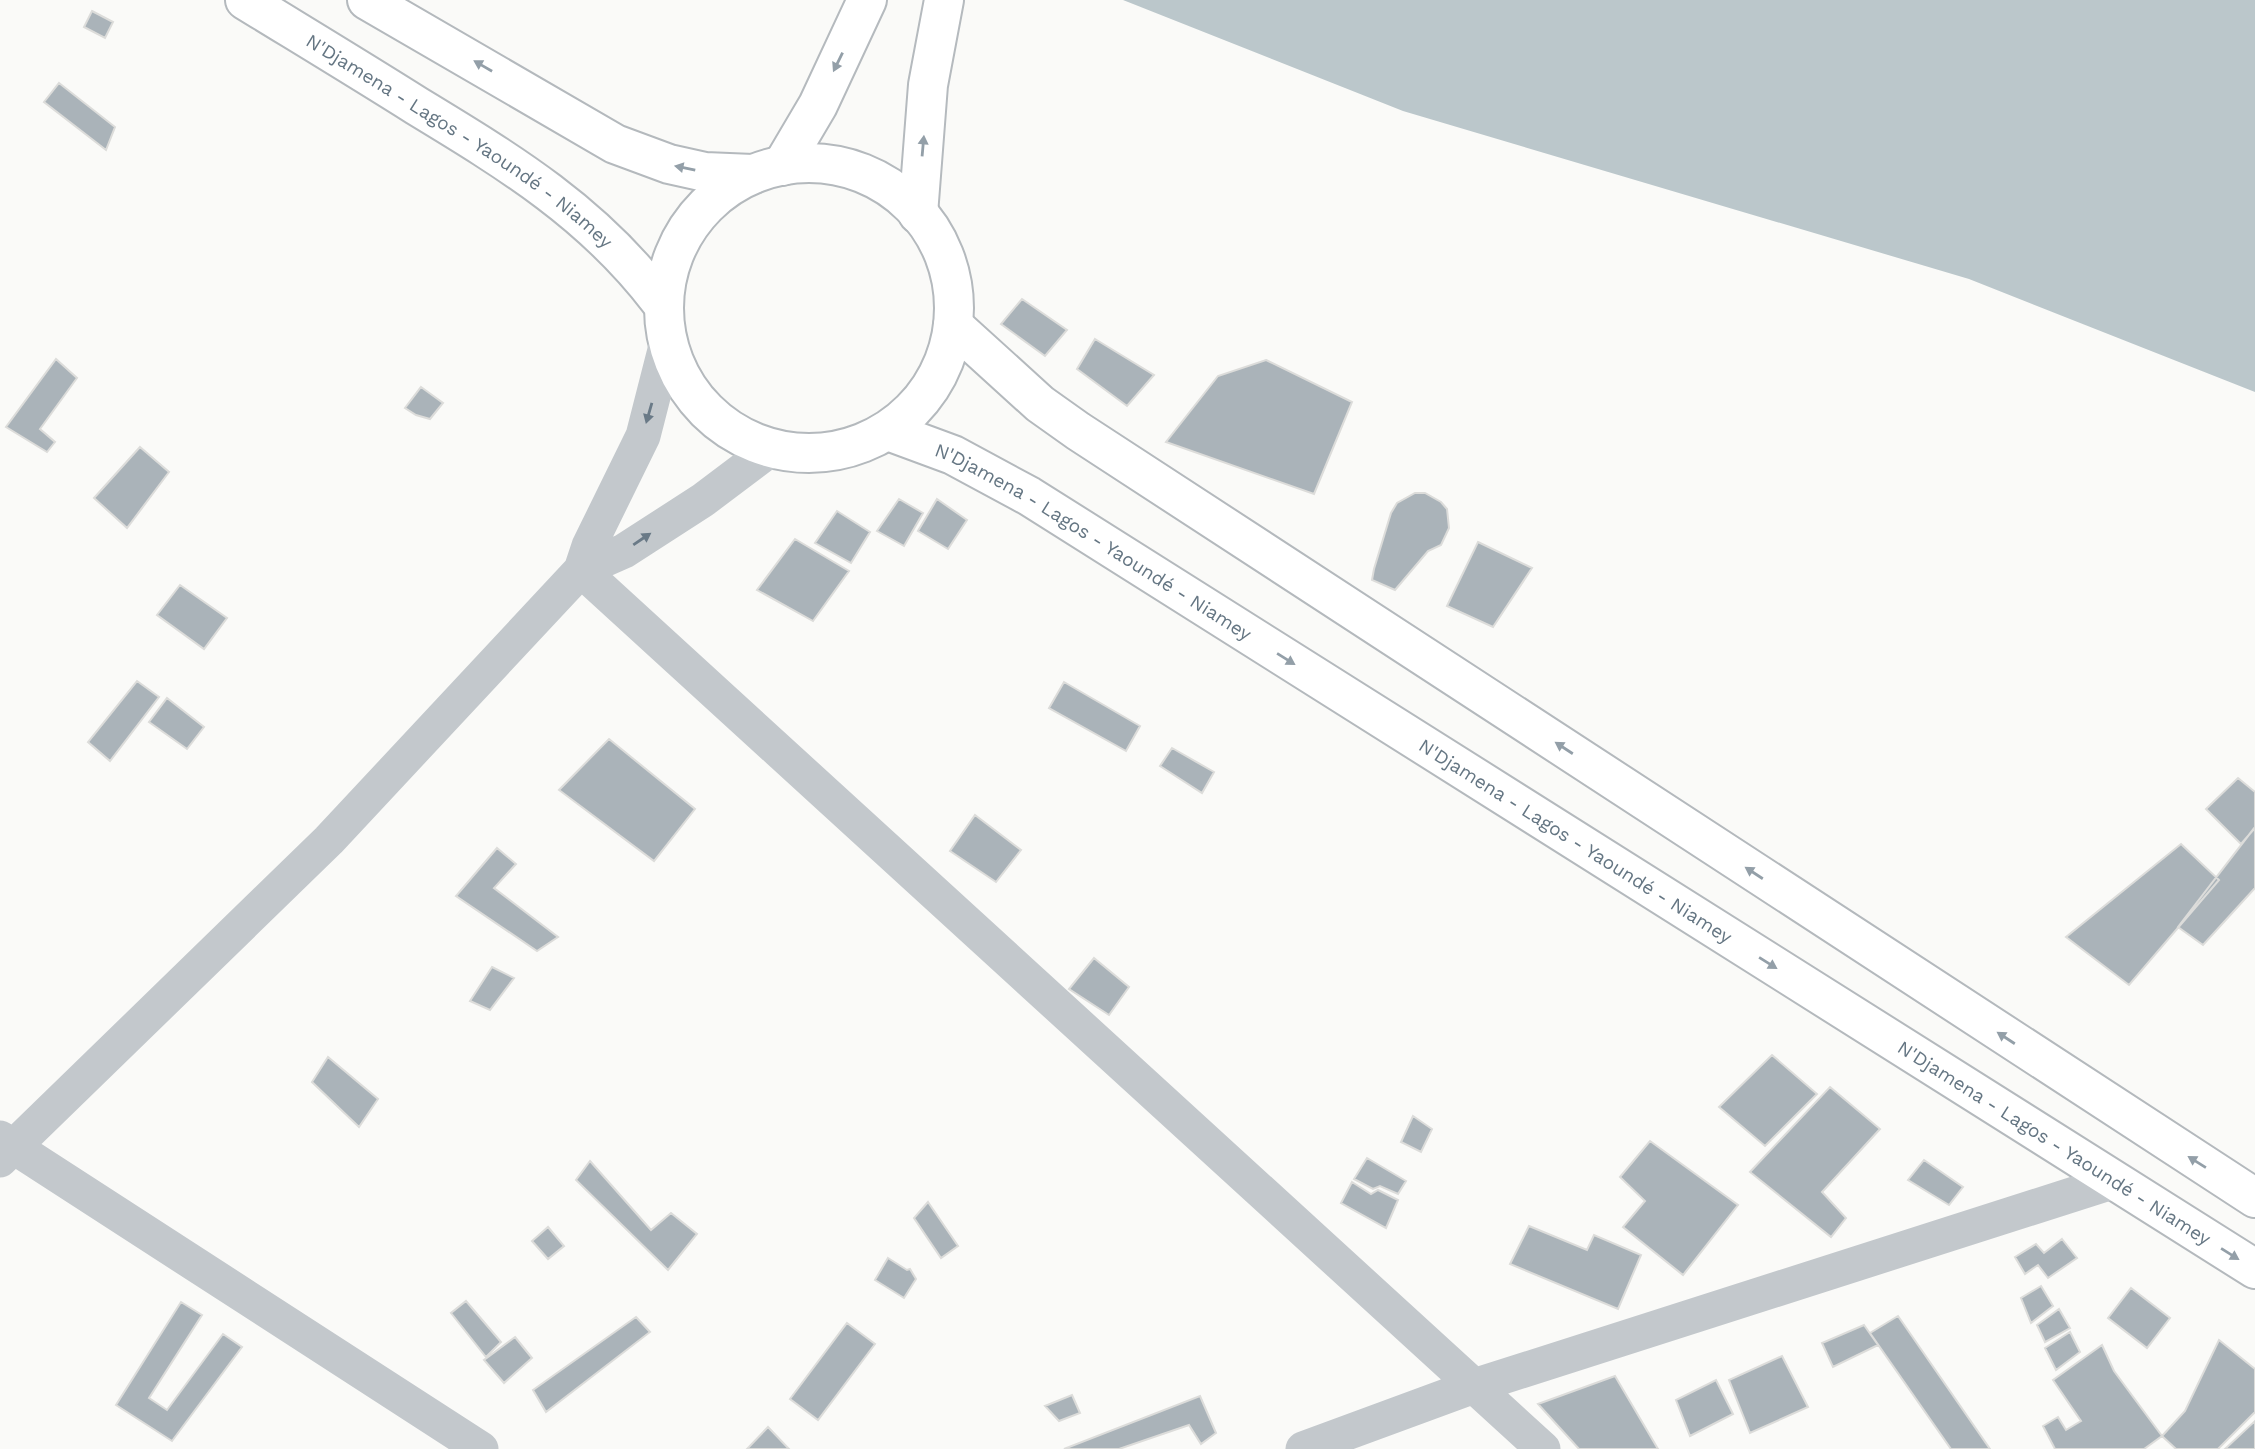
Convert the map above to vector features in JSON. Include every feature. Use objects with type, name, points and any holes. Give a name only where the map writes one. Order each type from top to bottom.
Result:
[{"type":"main road","name":"N'Djamena - Lagos - Yaoundé - Niamey","points":[[245,0],[525,171],[612,246],[660,301]]},
{"type":"main road","points":[[367,0],[615,144],[681,167],[705,172],[768,170],[812,163],[852,171],[896,193],[918,214],[936,238],[947,265],[953,295],[953,325],[946,356],[933,385],[913,410],[888,431],[861,444],[832,452],[802,453],[772,448],[745,438],[719,421],[698,400],[666,346],[665,317],[660,301],[673,258],[686,231],[704,208],[720,195],[768,170],[818,105],[867,0]]},
{"type":"main road","points":[[918,214],[928,85],[944,0]]},
{"type":"main road","points":[[953,325],[1040,404],[1078,431],[2255,1198]]},
{"type":"main road","name":"N'Djamena - Lagos - Yaoundé - Niamey","points":[[888,431],[953,455],[1029,496],[2255,1269]]},
{"type":"street","points":[[481,1449],[4,1149],[329,840],[581,570],[600,522],[643,436],[666,346]]},
{"type":"street","points":[[581,570],[624,551],[702,500],[772,448]]},
{"type":"street","points":[[581,570],[1544,1449]]},
{"type":"street","points":[[1303,1449],[1474,1386],[2115,1181]]},
{"type":"shaded area","points":[[1123,0],[2255,0],[2255,392],[1969,279],[1403,111]]},
{"type":"building","points":[[92,11],[113,22],[105,38],[84,27]]},
{"type":"building","points":[[59,83],[115,127],[106,150],[44,102]]},
{"type":"building","points":[[1022,299],[1067,330],[1045,356],[1001,324]]},
{"type":"building","points":[[1095,339],[1154,375],[1127,406],[1077,369]]},
{"type":"building","points":[[56,359],[77,378],[40,429],[55,442],[47,452],[6,427]]},
{"type":"building","points":[[1266,360],[1352,402],[1314,494],[1166,442],[1218,376]]},
{"type":"building","points":[[421,387],[443,403],[430,419],[405,408]]},
{"type":"building","points":[[140,447],[169,472],[127,528],[94,498]]},
{"type":"building","points":[[1415,493],[1425,493],[1441,502],[1447,509],[1449,528],[1441,545],[1428,551],[1395,590],[1372,580],[1374,569],[1391,513],[1397,503]]},
{"type":"building","points":[[899,499],[923,513],[904,546],[877,531]]},
{"type":"building","points":[[937,499],[967,520],[948,549],[918,531]]},
{"type":"building","points":[[837,511],[870,532],[851,563],[815,543]]},
{"type":"building","points":[[795,539],[849,571],[813,621],[757,590]]},
{"type":"building","points":[[1478,542],[1532,568],[1493,627],[1447,606]]},
{"type":"building","points":[[180,585],[227,618],[204,649],[157,615]]},
{"type":"building","points":[[137,681],[159,697],[110,761],[88,742]]},
{"type":"building","points":[[1064,682],[1140,726],[1126,751],[1049,708]]},
{"type":"building","points":[[167,698],[204,727],[187,749],[149,722]]},
{"type":"building","points":[[609,739],[695,809],[654,861],[559,790]]},
{"type":"building","points":[[1172,748],[1214,772],[1202,793],[1160,766]]},
{"type":"building","points":[[2238,778],[2255,792],[2255,828],[2241,844],[2206,809]]},
{"type":"building","points":[[975,815],[1021,850],[996,882],[950,851]]},
{"type":"building","points":[[2255,827],[2255,888],[2203,945],[2178,927]]},
{"type":"building","points":[[2181,844],[2219,880],[2129,985],[2066,937]]},
{"type":"building","points":[[497,848],[516,864],[494,888],[558,937],[537,951],[456,896]]},
{"type":"building","points":[[1094,958],[1129,987],[1109,1015],[1069,989]]},
{"type":"building","points":[[492,967],[514,978],[490,1010],[470,1001]]},
{"type":"building","points":[[1772,1055],[1817,1094],[1765,1146],[1719,1107]]},
{"type":"building","points":[[328,1057],[378,1099],[359,1127],[312,1082]]},
{"type":"building","points":[[1830,1087],[1880,1129],[1822,1192],[1846,1218],[1831,1237],[1750,1172]]},
{"type":"building","points":[[1413,1116],[1432,1129],[1421,1152],[1401,1142]]},
{"type":"building","points":[[1650,1141],[1738,1205],[1683,1275],[1623,1227],[1645,1201],[1620,1177]]},
{"type":"building","points":[[1367,1158],[1406,1181],[1398,1194],[1380,1186],[1373,1189],[1354,1179]]},
{"type":"building","points":[[1924,1160],[1963,1187],[1949,1205],[1908,1180]]},
{"type":"building","points":[[590,1161],[651,1230],[671,1213],[697,1234],[668,1270],[576,1180]]},
{"type":"building","points":[[1352,1182],[1371,1194],[1378,1190],[1398,1200],[1386,1228],[1341,1203]]},
{"type":"building","points":[[928,1202],[958,1246],[941,1258],[914,1218]]},
{"type":"building","points":[[1529,1226],[1587,1250],[1594,1235],[1641,1255],[1618,1309],[1510,1264]]},
{"type":"building","points":[[548,1227],[564,1246],[548,1259],[532,1241]]},
{"type":"building","points":[[2062,1239],[2077,1258],[2048,1278],[2038,1265],[2025,1274],[2015,1257],[2036,1244],[2044,1253]]},
{"type":"building","points":[[888,1258],[907,1270],[910,1269],[916,1279],[904,1298],[875,1280]]},
{"type":"building","points":[[2041,1286],[2053,1306],[2031,1323],[2021,1298]]},
{"type":"building","points":[[2131,1288],[2170,1318],[2147,1348],[2108,1318]]},
{"type":"building","points":[[466,1301],[501,1342],[486,1357],[451,1313]]},
{"type":"building","points":[[181,1302],[202,1315],[149,1398],[167,1410],[223,1334],[242,1347],[172,1441],[116,1405]]},
{"type":"building","points":[[2059,1309],[2070,1328],[2045,1342],[2037,1325]]},
{"type":"building","points":[[1898,1316],[1990,1449],[1951,1449],[1870,1333]]},
{"type":"building","points":[[636,1317],[650,1332],[546,1412],[533,1390]]},
{"type":"building","points":[[847,1323],[875,1344],[818,1420],[790,1399]]},
{"type":"building","points":[[1864,1325],[1878,1345],[1833,1367],[1822,1343]]},
{"type":"building","points":[[2070,1332],[2080,1352],[2056,1370],[2045,1348]]},
{"type":"building","points":[[515,1337],[532,1358],[504,1383],[484,1360]]},
{"type":"building","points":[[2219,1340],[2255,1369],[2255,1412],[2218,1449],[2176,1449],[2162,1436],[2185,1411]]},
{"type":"building","points":[[2102,1345],[2114,1371],[2162,1436],[2144,1449],[2055,1449],[2043,1426],[2058,1417],[2066,1430],[2081,1421],[2053,1380]]},
{"type":"building","points":[[1782,1356],[1808,1407],[1750,1433],[1729,1380]]},
{"type":"building","points":[[1615,1376],[1658,1449],[1579,1449],[1538,1404]]},
{"type":"building","points":[[1716,1380],[1733,1414],[1690,1436],[1676,1400]]},
{"type":"building","points":[[1072,1395],[1080,1413],[1059,1421],[1045,1406]]},
{"type":"building","points":[[1200,1396],[1216,1433],[1201,1444],[1189,1425],[1119,1449],[1064,1449]]},
{"type":"building","points":[[2255,1421],[2255,1449],[2225,1449]]},
{"type":"building","points":[[768,1427],[789,1449],[747,1449]]}]
